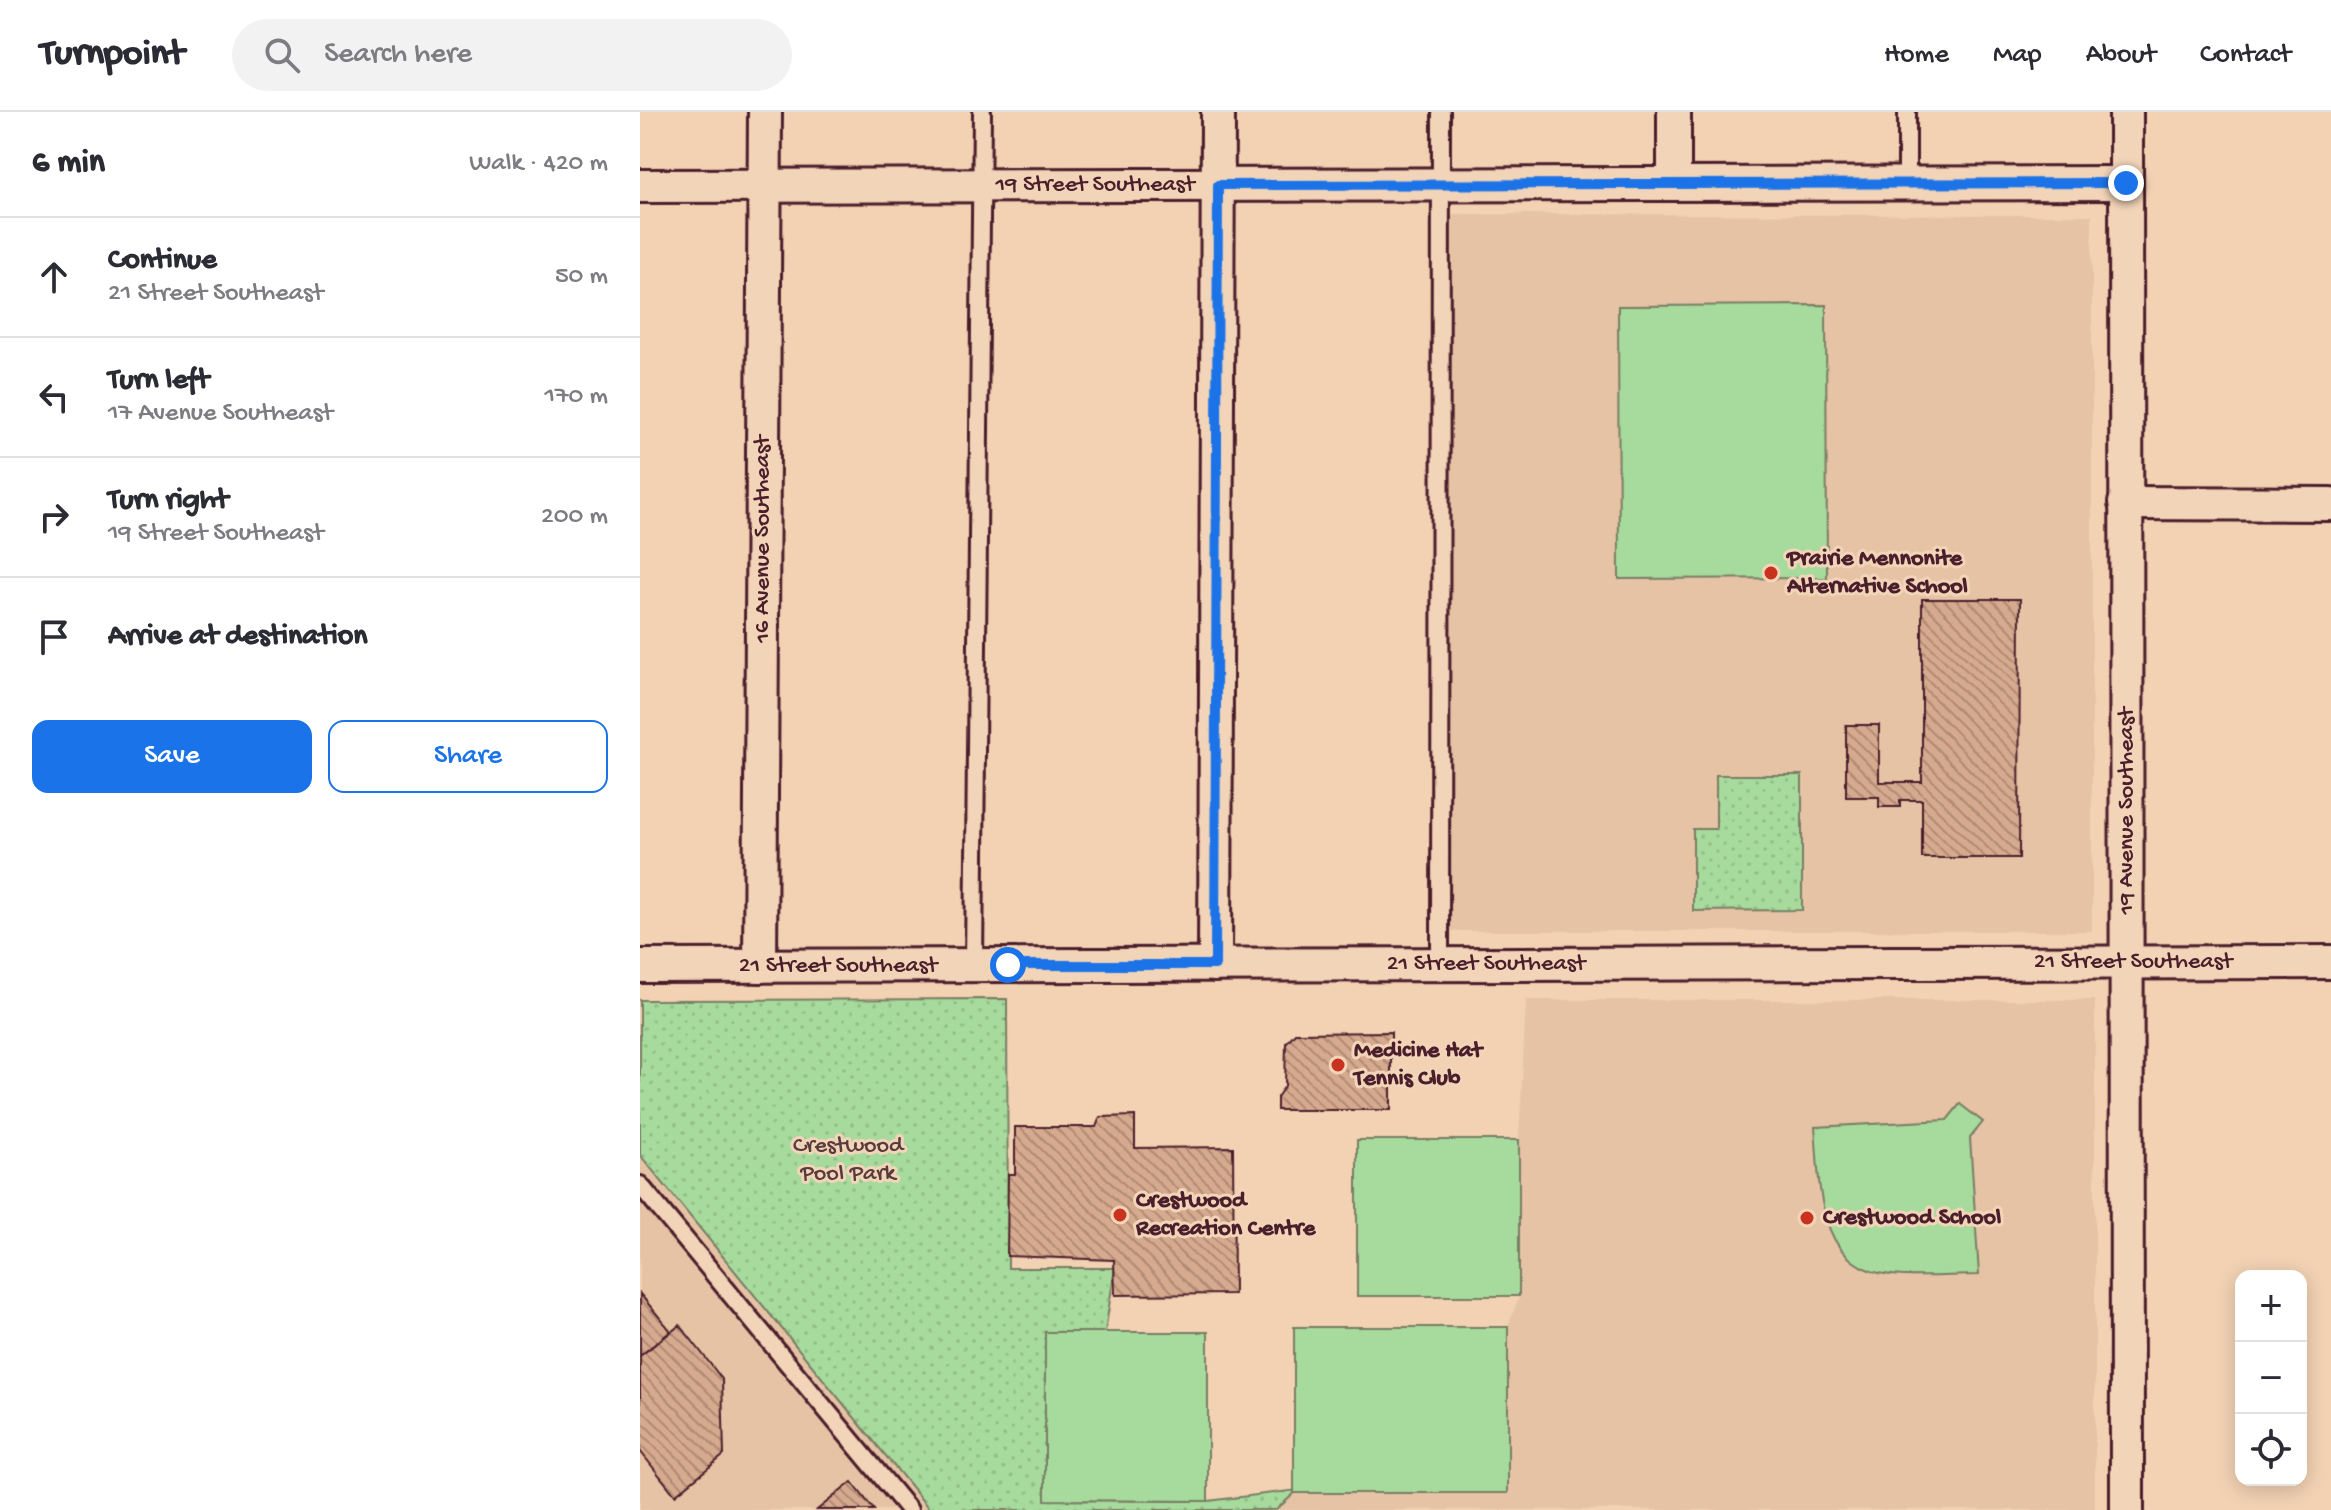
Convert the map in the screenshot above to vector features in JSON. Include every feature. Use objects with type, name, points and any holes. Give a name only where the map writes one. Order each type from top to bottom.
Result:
[{"type":"street","name":"16 Avenue Southeast","points":[[760,966],[765,112]]},
{"type":"street","points":[[1215,965],[1218,112]]},
{"type":"street","points":[[1674,112],[1674,184]]},
{"type":"street","name":"19 Avenue Southeast","points":[[2126,112],[2127,1510]]},
{"type":"street","name":"19 Street Southeast","points":[[640,186],[2126,183]]},
{"type":"street","points":[[2125,503],[2331,504]]},
{"type":"street","name":"21 Street Southeast","points":[[640,966],[2331,962]]},
{"type":"lane","points":[[974,965],[982,112]]},
{"type":"lane","points":[[1440,964],[1441,112]]},
{"type":"lane","points":[[1907,112],[1907,184]]},
{"type":"lane","points":[[640,1185],[909,1510]]},
{"type":"shaded area","name":"Prairie Mennonite Alternative School","points":[[1450,214],[2092,215],[2092,931],[1450,931]]},
{"type":"shaded area","name":"Crestwood School","points":[[1526,1000],[2095,1000],[2095,1510],[1276,1510],[1298,1490],[1508,1493],[1508,1327],[1519,1296],[1519,1140]]},
{"type":"shaded area","points":[[640,1155],[930,1510],[640,1510]]},
{"type":"green space","points":[[1826,305],[1827,578],[1619,579],[1618,306]]},
{"type":"green space","points":[[1716,775],[1802,775],[1802,910],[1693,911],[1693,829],[1716,829]]},
{"type":"green space","name":"Crestwood Pool Park","points":[[1007,999],[1008,1268],[1115,1268],[1105,1332],[1045,1332],[1045,1500],[1208,1501],[1298,1490],[1276,1510],[930,1510],[640,1155],[640,1000]]},
{"type":"green space","points":[[1960,1104],[1983,1122],[1970,1138],[1979,1275],[1902,1276],[1866,1269],[1848,1257],[1835,1240],[1826,1220],[1818,1173],[1815,1127],[1947,1120]]},
{"type":"green space","points":[[1357,1140],[1519,1140],[1519,1296],[1357,1296]]},
{"type":"green space","points":[[1294,1327],[1508,1327],[1508,1493],[1294,1493]]},
{"type":"green space","points":[[1045,1332],[1208,1332],[1208,1501],[1045,1500]]},
{"type":"building","points":[[1922,599],[2020,599],[2019,858],[1922,858],[1922,800],[1900,800],[1900,807],[1879,807],[1879,797],[1846,797],[1846,725],[1879,725],[1879,782],[1922,782]]},
{"type":"building","name":"Medicine Hat Tennis Club","points":[[1391,1032],[1391,1110],[1277,1110],[1277,1097],[1285,1086],[1286,1043],[1295,1033]]},
{"type":"building","name":"Crestwood Recreation Centre","points":[[1135,1116],[1135,1148],[1233,1147],[1234,1294],[1115,1295],[1114,1260],[1007,1256],[1008,1174],[1015,1174],[1015,1127],[1096,1127],[1100,1117]]},
{"type":"building","points":[[640,1294],[671,1331],[640,1356]]},
{"type":"building","points":[[680,1325],[722,1379],[724,1455],[675,1495],[640,1451],[640,1356]]},
{"type":"building","points":[[852,1482],[874,1510],[817,1510]]},
{"type":"place","name":"Prairie Mennonite Alternative School","points":[[1771,573]]},
{"type":"place","name":"Medicine Hat Tennis Club","points":[[1338,1065]]},
{"type":"place","name":"Crestwood Recreation Centre","points":[[1120,1215]]},
{"type":"place","name":"Crestwood School","points":[[1807,1218]]},
{"type":"route","points":[[1008,965],[1215,965],[1218,185],[2126,183]]}]
